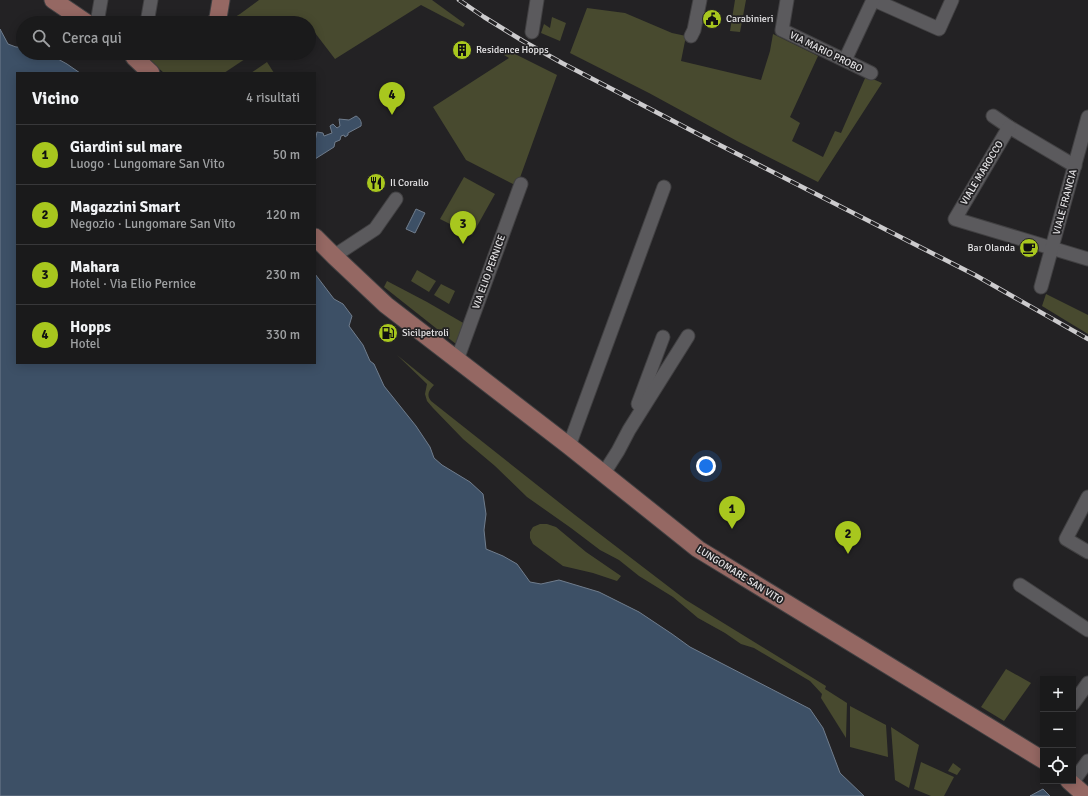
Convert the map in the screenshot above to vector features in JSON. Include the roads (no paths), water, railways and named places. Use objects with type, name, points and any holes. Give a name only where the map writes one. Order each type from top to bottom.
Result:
[{"type":"main road","points":[[53,0],[77,16]]},
{"type":"main road","points":[[218,16],[221,0]]},
{"type":"main road","points":[[137,60],[150,72]]},
{"type":"main road","name":"LUNGOMARE SAN VITO","points":[[316,238],[386,305],[604,473],[703,552],[1040,753]]},
{"type":"main road","points":[[1072,784],[1086,796]]},
{"type":"street","points":[[98,16],[101,0]]},
{"type":"street","points":[[148,16],[151,0]]},
{"type":"street","points":[[532,32],[536,0]]},
{"type":"street","points":[[691,36],[694,30],[700,0]]},
{"type":"street","name":"VIA MARIO PROBO","points":[[787,0],[782,30],[871,73]]},
{"type":"street","points":[[844,60],[873,0],[939,29],[952,0]]},
{"type":"street","points":[[993,116],[1075,166]]},
{"type":"street","name":"VIALE FRANCIA","points":[[1041,287],[1087,123]]},
{"type":"street","name":"VIALE MAROCCO","points":[[1009,127],[955,219],[1052,248]]},
{"type":"street","name":"VIA ELIO PERNICE","points":[[457,360],[521,184]]},
{"type":"street","points":[[569,446],[664,187]]},
{"type":"street","points":[[334,256],[375,229],[396,199]]},
{"type":"street","points":[[1052,248],[1088,259]]},
{"type":"street","points":[[604,473],[688,336]]},
{"type":"street","points":[[629,430],[663,337]]},
{"type":"street","points":[[1088,497],[1066,540],[1088,552]]},
{"type":"street","points":[[1020,585],[1088,630]]},
{"type":"street","points":[[1076,700],[1088,683]]},
{"type":"street","points":[[1076,775],[1088,761]]},
{"type":"water","points":[[0,29],[8,44],[16,47],[16,60],[60,60],[79,72],[16,72],[16,364],[316,364],[316,275],[334,299],[343,304],[352,316],[349,326],[363,345],[384,386],[416,426],[430,447],[434,458],[442,465],[470,482],[483,494],[486,514],[484,530],[486,549],[517,564],[530,582],[541,584],[559,580],[599,592],[639,612],[690,647],[810,709],[823,728],[840,773],[864,796],[0,796]]},
{"type":"water","points":[[356,116],[360,120],[361,126],[348,133],[345,137],[344,135],[341,136],[340,140],[335,142],[334,147],[316,158],[317,132],[323,133],[324,136],[332,133],[330,126],[333,124],[337,128],[340,126],[339,119],[349,120]]},
{"type":"water","points":[[416,209],[425,213],[415,233],[406,229]]},
{"type":"water","points":[[1043,789],[1050,796],[1030,796]]},
{"type":"railway","points":[[459,0],[523,41],[562,63],[975,275],[1088,339]]},
{"type":"place","name":"Carabinieri","points":[[712,19]]},
{"type":"place","name":"Residence Hopps","points":[[462,50]]},
{"type":"place","name":"Hopps","points":[[392,115]]},
{"type":"place","name":"Il Corallo","points":[[376,183]]},
{"type":"place","name":"Mahara","points":[[463,244]]},
{"type":"place","name":"Bar Olanda","points":[[1029,248]]},
{"type":"place","name":"Sicilpetroli","points":[[388,333]]},
{"type":"place","name":"Giardini sul mare","points":[[732,529]]},
{"type":"place","name":"Magazzini Smart","points":[[848,554]]}]
